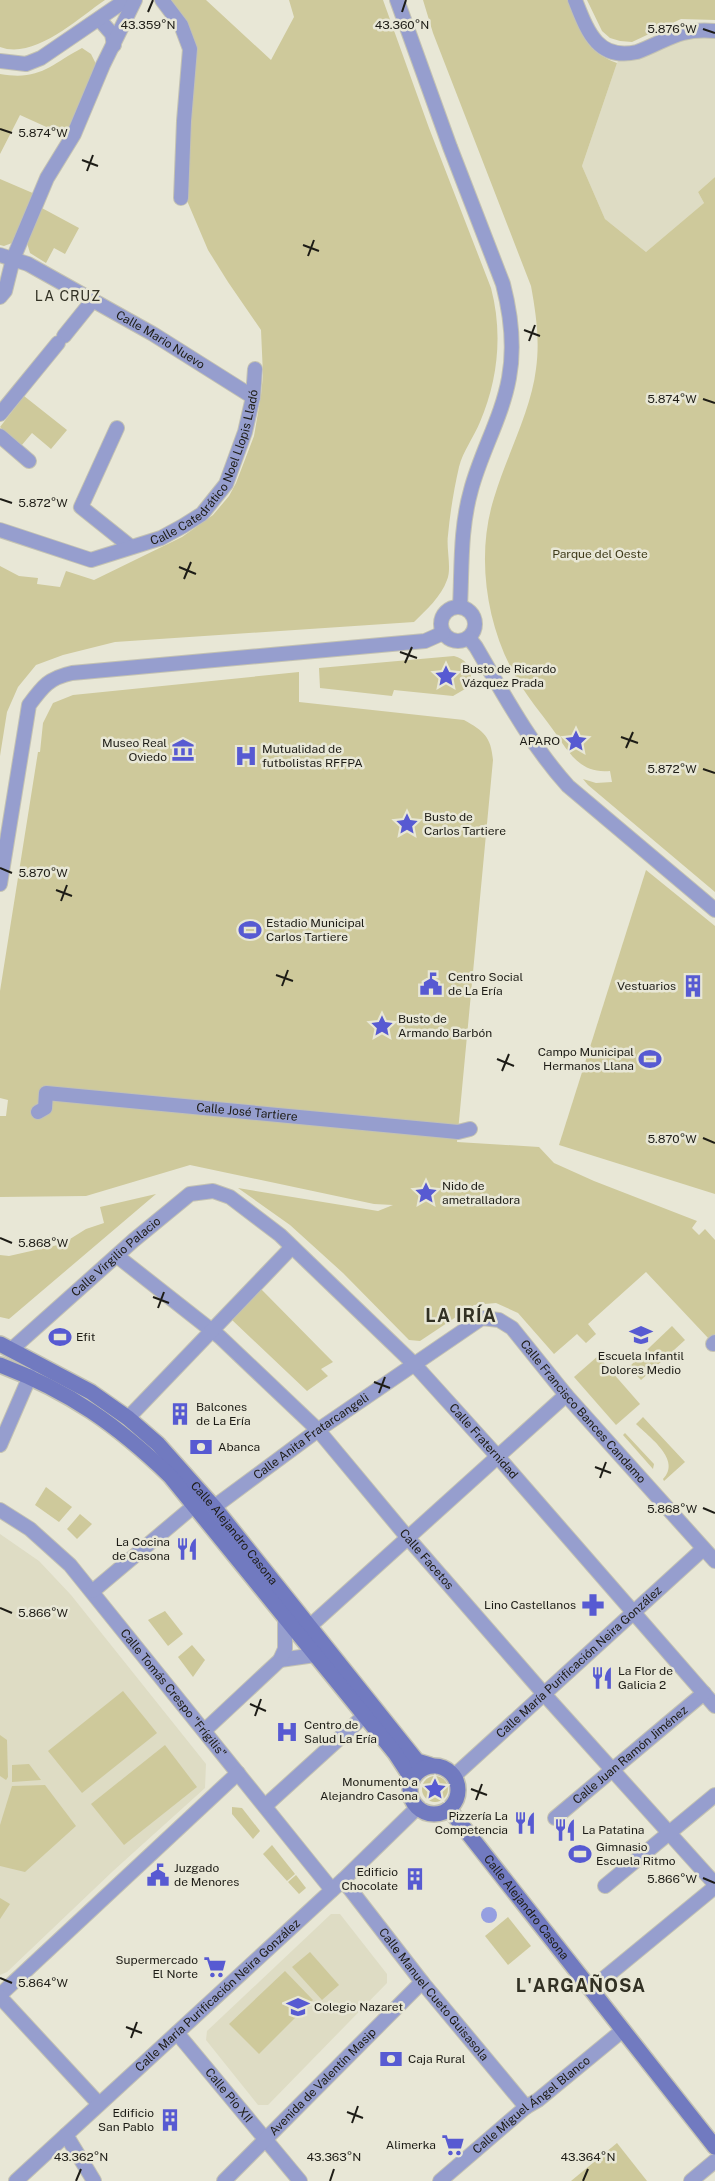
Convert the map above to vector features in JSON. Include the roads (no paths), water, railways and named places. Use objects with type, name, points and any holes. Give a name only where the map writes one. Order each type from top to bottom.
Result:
[{"type":"main road","name":"Calle Alejandro Casona","points":[[6,1347],[91,1392],[128,1418],[158,1444],[214,1507],[417,1761],[430,1765]]},
{"type":"main road","name":"Calle Alejandro Casona","points":[[0,1365],[30,1376],[82,1404],[126,1436],[170,1476],[395,1753],[412,1779]]},
{"type":"main road","points":[[430,1765],[438,1765],[447,1768],[454,1776],[459,1787],[456,1800],[449,1810],[440,1814],[428,1814],[417,1808],[411,1797],[410,1788],[412,1779],[418,1770],[430,1765]]},
{"type":"main road","name":"Calle Alejandro Casona","points":[[449,1810],[715,2148]]},
{"type":"street","points":[[0,61],[26,64],[41,58],[126,0]]},
{"type":"street","points":[[0,297],[5,291],[6,257],[47,178],[74,134],[103,65],[135,0]]},
{"type":"street","points":[[162,0],[181,25],[190,49],[184,121],[181,198]]},
{"type":"street","points":[[397,0],[446,139],[503,284],[511,324],[512,350],[509,379],[476,473],[465,518],[461,546],[460,607]]},
{"type":"street","points":[[575,0],[588,33],[598,44],[614,52],[630,54],[685,32],[715,31]]},
{"type":"street","points":[[98,19],[112,34],[114,46]]},
{"type":"street","name":"Calle Mario Nuevo","points":[[6,257],[28,264],[153,334],[253,397]]},
{"type":"street","points":[[0,414],[93,300]]},
{"type":"street","name":"Calle Catedrático Noel Llopis Lladó","points":[[0,530],[91,560],[161,538],[183,526],[202,514],[226,484],[245,432],[253,397],[255,369]]},
{"type":"street","name":"Calle Catedrático Noel Llopis Lladó","points":[[117,428],[81,507],[131,547]]},
{"type":"street","points":[[0,436],[29,462]]},
{"type":"street","points":[[460,607],[471,612],[474,617],[475,629],[469,638],[464,641],[453,641],[443,633],[441,624],[445,614],[454,608],[460,607]]},
{"type":"street","points":[[0,884],[29,705],[47,682],[59,676],[72,673],[425,641],[443,633]]},
{"type":"street","points":[[469,638],[512,709],[553,770],[568,786],[715,910]]},
{"type":"street","name":"Calle José Tartiere","points":[[38,1112],[45,1108],[46,1093],[458,1132],[470,1130]]},
{"type":"street","name":"Calle Virgilio Palacio","points":[[6,1347],[190,1194],[213,1191],[230,1197]]},
{"type":"street","name":"Calle Fraternidad","points":[[230,1197],[292,1247],[414,1364],[498,1457],[715,1706]]},
{"type":"street","points":[[128,1418],[292,1247]]},
{"type":"street","name":"Calle Facetos","points":[[117,1256],[213,1331],[318,1430],[408,1538],[715,1886]]},
{"type":"street","name":"Calle Anita Fratarcangeli","points":[[214,1507],[318,1430],[482,1318],[499,1320],[512,1328]]},
{"type":"street","name":"Calle Francisco Bances Candamo","points":[[512,1328],[566,1395],[715,1562]]},
{"type":"street","points":[[0,1444],[30,1376]]},
{"type":"street","points":[[310,1626],[566,1395]]},
{"type":"street","points":[[93,1591],[195,1505]]},
{"type":"street","name":"Calle Tomás Crespo \"Frígilis\"","points":[[0,1510],[49,1545],[93,1591],[332,1890]]},
{"type":"street","name":"Calle María Purificación Neira González","points":[[454,1776],[703,1549]]},
{"type":"street","points":[[205,1730],[280,1660],[285,1649],[285,1617]]},
{"type":"street","points":[[280,1660],[315,1654]]},
{"type":"street","name":"Calle Juan Ramón Jiménez","points":[[555,1818],[704,1693]]},
{"type":"street","points":[[265,1806],[364,1716]]},
{"type":"street","points":[[99,2104],[0,1996],[238,1772]]},
{"type":"street","points":[[605,1886],[715,1795]]},
{"type":"street","name":"Calle María Purificación Neira González","points":[[16,2181],[343,1880],[417,1808]]},
{"type":"street","name":"Calle Manuel Cueto Guisasola","points":[[343,1880],[422,1982],[526,2107]]},
{"type":"street","points":[[591,1989],[715,1886]]},
{"type":"street","name":"Avenida de Valentín Masip","points":[[224,2181],[422,1982]]},
{"type":"street","name":"Calle Miguel Ángel Blanco","points":[[440,2181],[526,2107],[538,2100],[623,2030]]},
{"type":"street","name":"Calle Pío XII","points":[[177,2033],[300,2181]]},
{"type":"street","points":[[66,2135],[94,2181]]},
{"type":"street","points":[[691,2181],[715,2161]]},
{"type":"water","points":[[486,1907],[492,1907],[497,1912],[495,1921],[486,1923],[481,1918],[481,1912]]},
{"type":"place","name":"Busto de Ricardo Vázquez Prada","points":[[446,676]]},
{"type":"place","name":"APARO","points":[[576,741]]},
{"type":"place","name":"Museo Real Oviedo","points":[[183,750]]},
{"type":"place","name":"Mutualidad de futbolistas RFFPA","points":[[246,756]]},
{"type":"place","name":"Busto de Carlos Tartiere","points":[[407,824]]},
{"type":"place","name":"Estadio Municipal Carlos Tartiere","points":[[250,930]]},
{"type":"place","name":"Centro Social de La Ería","points":[[431,984]]},
{"type":"place","name":"Vestuarios","points":[[693,986]]},
{"type":"place","name":"Busto de Armando Barbón","points":[[382,1026]]},
{"type":"place","name":"Campo Municipal Hermanos Llana","points":[[650,1059]]},
{"type":"place","name":"Nido de ametralladora","points":[[426,1193]]},
{"type":"place","name":"Escuela Infantil Dolores Medio","points":[[641,1335]]},
{"type":"place","name":"Efit","points":[[60,1337]]},
{"type":"place","name":"Balcones de La Ería","points":[[180,1414]]},
{"type":"place","name":"Abanca","points":[[201,1447]]},
{"type":"place","name":"La Cocina de Casona","points":[[187,1549]]},
{"type":"place","name":"Lino Castellanos","points":[[593,1605]]},
{"type":"place","name":"La Flor de Galicia 2","points":[[602,1678]]},
{"type":"place","name":"Centro de Salud La Ería","points":[[287,1732]]},
{"type":"place","name":"Monumento a Alejandro Casona","points":[[435,1789]]},
{"type":"place","name":"Pizzería La Competencia","points":[[525,1823]]},
{"type":"place","name":"La Patatina","points":[[565,1830]]},
{"type":"place","name":"Gimnasio Escuela Ritmo","points":[[580,1854]]},
{"type":"place","name":"Juzgado de Menores","points":[[158,1875]]},
{"type":"place","name":"Edificio Chocolate","points":[[415,1879]]},
{"type":"place","name":"Supermercado El Norte","points":[[215,1967]]},
{"type":"place","name":"Colegio Nazaret","points":[[298,2007]]},
{"type":"place","name":"Caja Rural","points":[[391,2059]]},
{"type":"place","name":"Edificio San Pablo","points":[[170,2120]]},
{"type":"place","name":"Alimerka","points":[[453,2145]]},
{"type":"district","name":"LA CRUZ","points":[[68,296]]},
{"type":"district","name":"LA IRÍA","points":[[461,1316]]},
{"type":"district","name":"L'ARGAÑOSA","points":[[581,1986]]},
{"type":"park label","name":"Parque del Oeste","points":[[600,554]]}]
